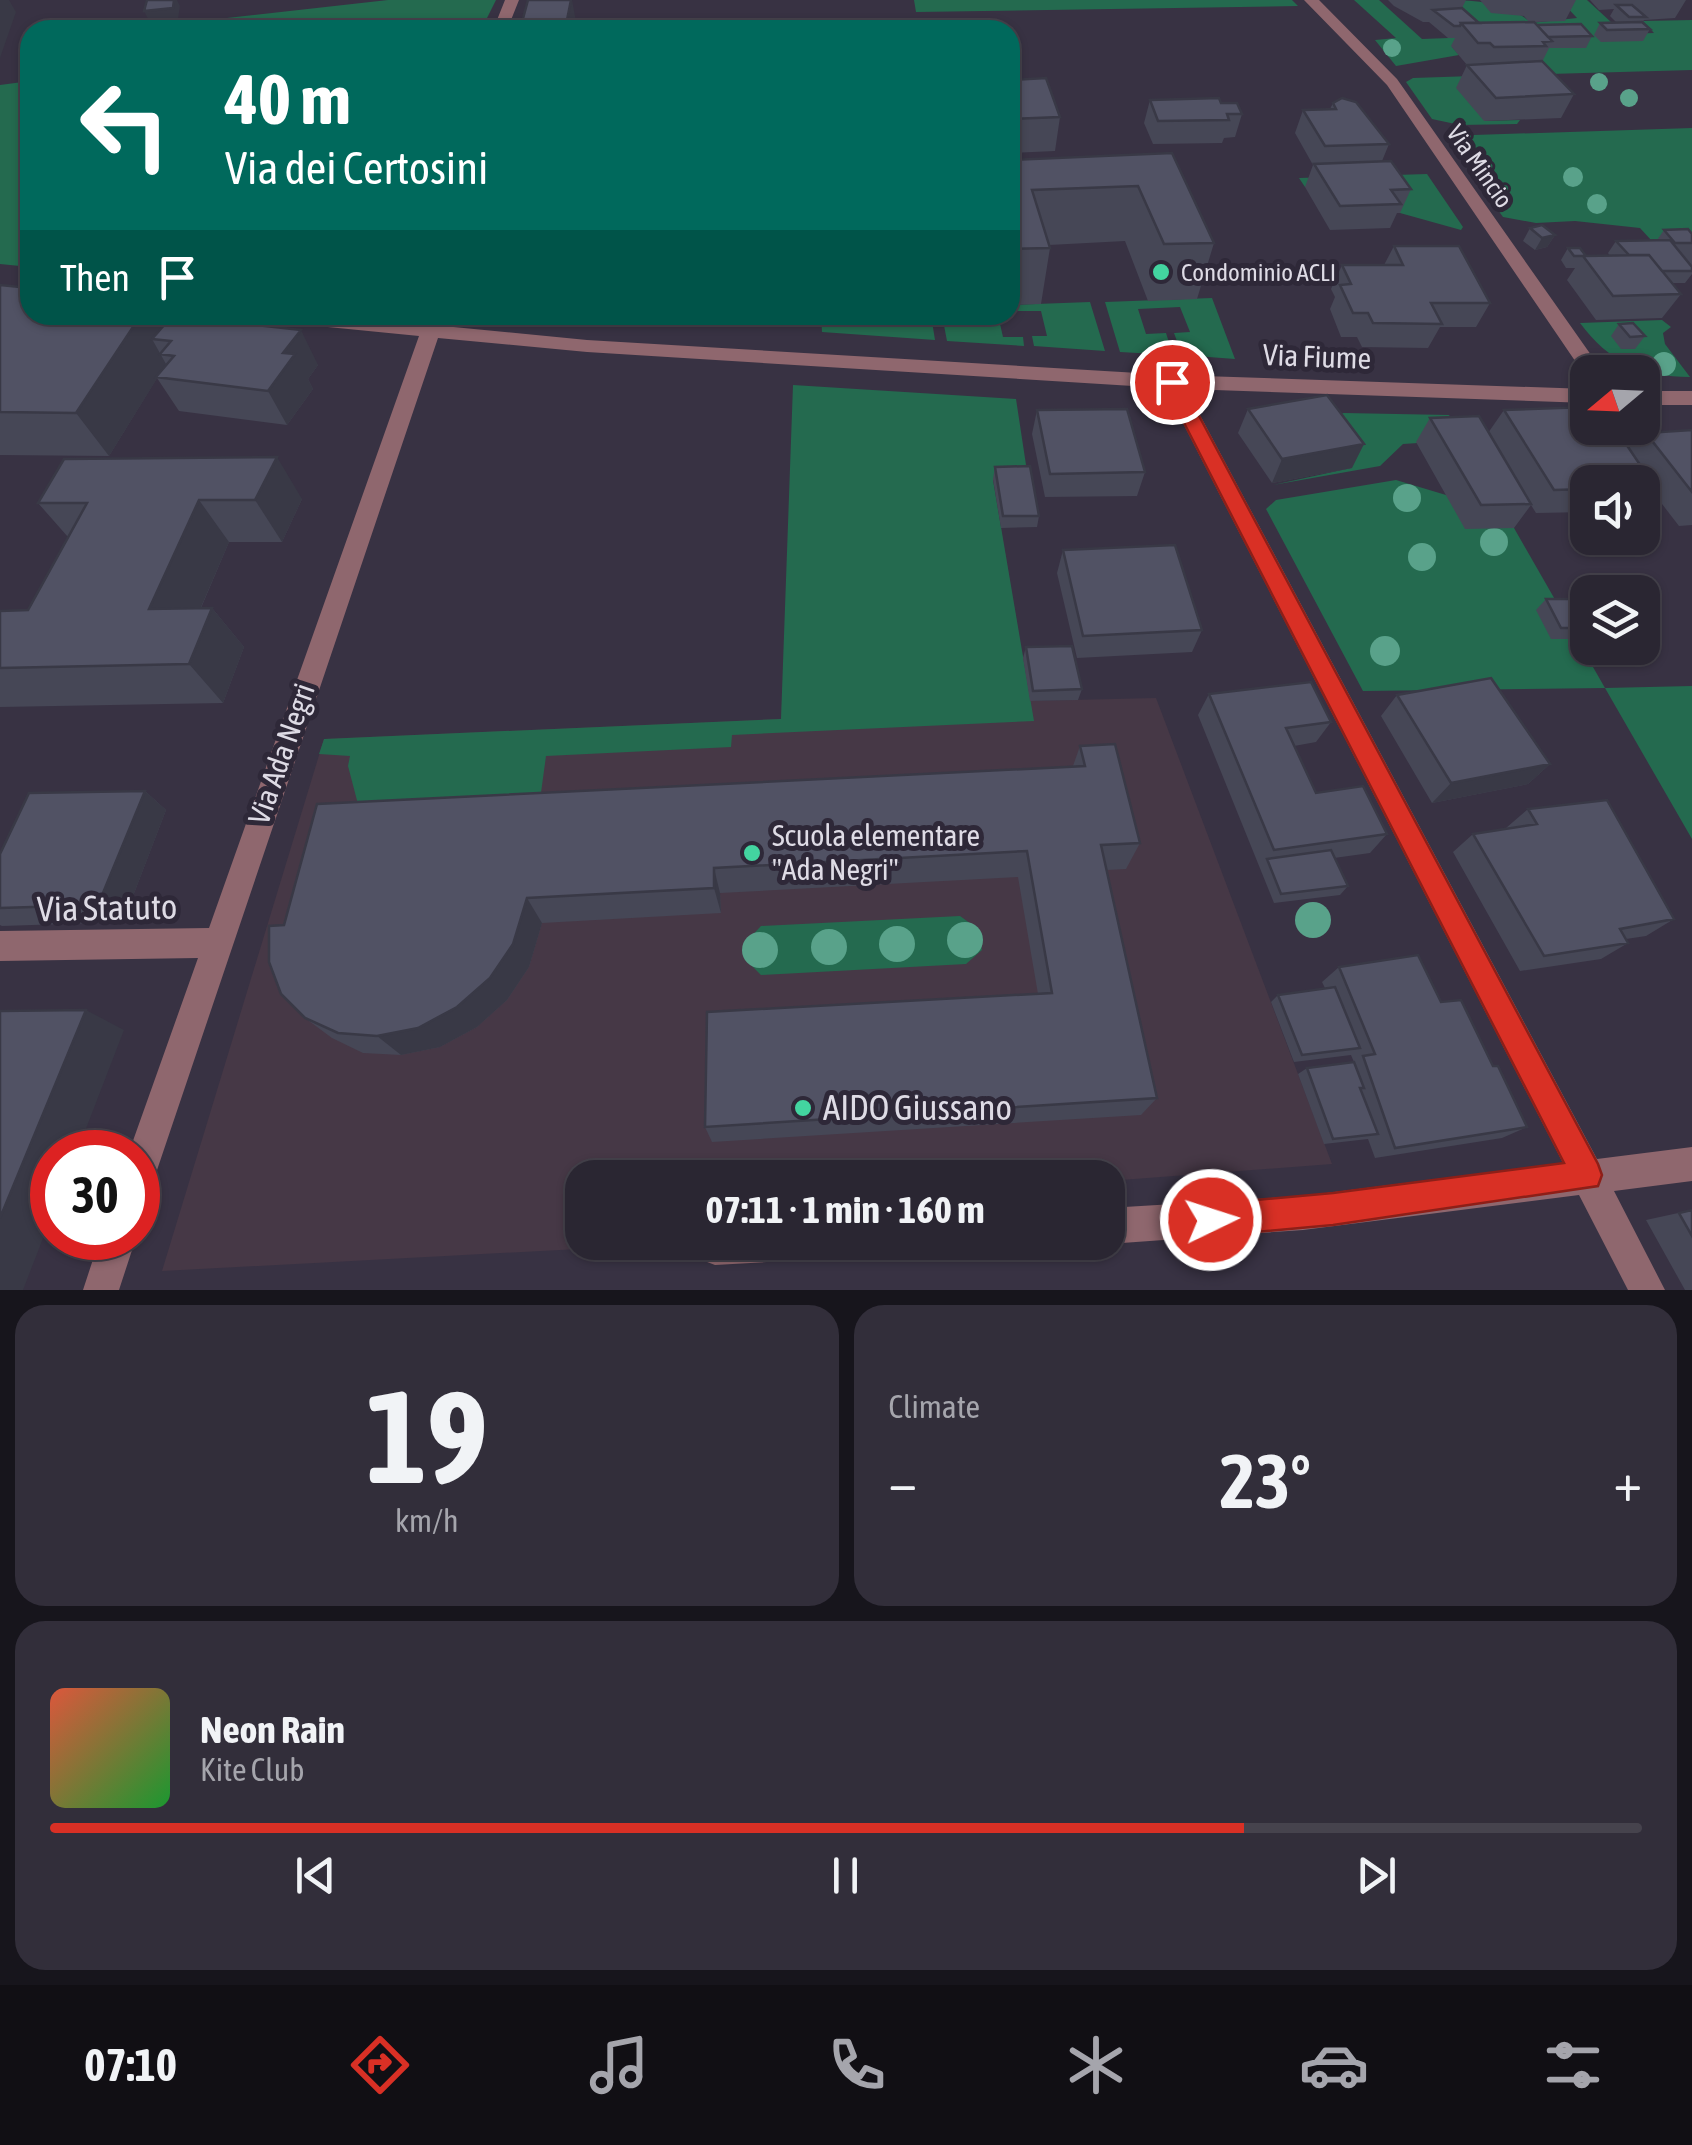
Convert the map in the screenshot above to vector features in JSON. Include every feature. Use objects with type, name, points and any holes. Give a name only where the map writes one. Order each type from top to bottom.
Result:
[{"type":"street","name":"Via Mincio","points":[[1311,0],[1392,82],[1582,355]]},
{"type":"street","name":"Via Fiume","points":[[379,325],[430,333],[1172,382],[1570,395]]},
{"type":"street","name":"Via Ada Negri","points":[[153,1130],[430,333]]},
{"type":"street","points":[[1172,382],[1647,1290]]},
{"type":"street","points":[[1660,398],[1692,398]]},
{"type":"street","name":"Via Statuto","points":[[0,946],[216,942]]},
{"type":"street","points":[[1125,1225],[1303,1213],[1692,1164]]},
{"type":"street","points":[[101,1290],[111,1260]]},
{"type":"shaded area","name":"Scuola elementare \"Ada Negri\"","points":[[1001,528],[1030,701],[1156,698],[1332,1164],[1125,1180],[1125,1160],[565,1160],[565,1250],[162,1271],[324,739],[781,719],[790,535]]},
{"type":"green space","points":[[388,0],[496,0],[486,20],[209,20]]},
{"type":"green space","points":[[914,0],[1292,0],[1298,6],[916,12]]},
{"type":"green space","points":[[1354,0],[1379,0],[1422,39],[1476,37],[1450,0],[1504,7],[1531,23],[1577,18],[1562,2],[1548,0],[1587,0],[1624,34],[1654,33],[1643,21],[1692,20],[1692,70],[1549,74],[1452,47],[1459,55],[1396,66],[1375,40],[1396,38]]},
{"type":"green space","points":[[1503,75],[1484,121],[1520,120],[1517,124],[1460,125],[1432,119],[1406,82],[1413,78]]},
{"type":"green space","points":[[20,82],[20,266],[0,264],[0,85]]},
{"type":"green space","points":[[1692,128],[1692,239],[1651,240],[1640,228],[1575,221],[1536,223],[1503,217],[1444,136]]},
{"type":"green space","points":[[1427,174],[1463,227],[1461,230],[1400,213],[1381,184],[1305,187],[1299,178]]},
{"type":"green space","points":[[1212,298],[1235,359],[1182,355],[1174,333],[1190,332],[1180,307],[1138,309],[1146,334],[1166,333],[1173,355],[1120,352],[1105,302]]},
{"type":"green space","points":[[1090,302],[1105,351],[1034,346],[1032,336],[1047,336],[1041,311],[1020,311],[1020,305]]},
{"type":"green space","points":[[1662,320],[1671,327],[1663,333],[1665,344],[1690,377],[1660,374],[1660,355],[1612,355],[1580,323]]},
{"type":"green space","points":[[822,325],[933,325],[935,340],[822,332]]},
{"type":"green space","points":[[944,325],[1000,325],[1003,337],[1023,337],[1024,346],[947,341]]},
{"type":"green space","points":[[793,385],[1016,399],[1028,478],[993,480],[1034,721],[732,735],[731,747],[546,756],[537,822],[359,808],[348,766],[350,756],[319,754],[324,739],[781,719]]},
{"type":"green space","points":[[1344,413],[1449,415],[1463,440],[1403,444],[1380,466],[1273,485],[1351,468],[1315,419]]},
{"type":"green space","points":[[1396,480],[1446,495],[1514,528],[1561,610],[1537,610],[1570,634],[1570,665],[1592,665],[1605,688],[1363,691],[1266,509],[1276,500]]},
{"type":"green space","points":[[1692,686],[1692,839],[1605,688]]},
{"type":"green space","points":[[960,916],[978,929],[982,950],[966,964],[761,975],[744,958],[744,944],[761,926]]},
{"type":"building","points":[[147,0],[174,0],[173,8],[144,11]]},
{"type":"building","points":[[528,0],[571,0],[567,20],[523,20]]},
{"type":"building","points":[[1616,5],[1632,5],[1646,17],[1629,17]]},
{"type":"building","points":[[1462,8],[1479,23],[1454,26],[1433,10]]},
{"type":"building","points":[[1534,22],[1552,41],[1543,42],[1546,46],[1494,47],[1478,43],[1461,23]]},
{"type":"building","points":[[1642,22],[1650,29],[1607,30],[1600,23]]},
{"type":"building","points":[[1581,24],[1592,36],[1548,37],[1537,25]]},
{"type":"building","points":[[1542,61],[1574,94],[1496,98],[1467,65]]},
{"type":"building","points":[[1046,78],[1060,117],[1020,119],[1020,79]]},
{"type":"building","points":[[1219,98],[1221,103],[1237,103],[1242,114],[1227,114],[1229,120],[1158,121],[1150,100]]},
{"type":"building","points":[[1342,98],[1356,102],[1389,144],[1325,146],[1303,110],[1336,109],[1333,103]]},
{"type":"building","points":[[1172,153],[1214,243],[1164,244],[1138,186],[1032,190],[1050,248],[1020,249],[1020,160]]},
{"type":"building","points":[[1391,161],[1411,189],[1391,190],[1401,204],[1340,206],[1314,164]]},
{"type":"building","points":[[1542,225],[1555,235],[1542,238],[1530,228]]},
{"type":"building","points":[[1688,229],[1692,243],[1675,243],[1664,230]]},
{"type":"building","points":[[1670,240],[1692,271],[1662,271],[1649,255],[1629,255],[1616,241]]},
{"type":"building","points":[[1394,246],[1459,246],[1490,303],[1431,303],[1442,324],[1373,323],[1368,313],[1353,313],[1340,285],[1351,284],[1342,265],[1403,265]]},
{"type":"building","points":[[1568,248],[1580,248],[1586,256],[1574,256]]},
{"type":"building","points":[[1649,255],[1681,294],[1613,296],[1583,256]]},
{"type":"building","points":[[0,285],[20,287],[20,325],[134,325],[76,413],[0,412]]},
{"type":"building","points":[[1633,323],[1645,336],[1630,337],[1619,324]]},
{"type":"building","points":[[164,325],[256,325],[301,330],[283,353],[295,354],[268,391],[156,377],[174,356],[160,354],[171,341],[152,339]]},
{"type":"building","points":[[1327,395],[1364,444],[1282,459],[1248,409]]},
{"type":"building","points":[[1570,408],[1570,445],[1627,445],[1640,465],[1570,465],[1570,490],[1554,490],[1504,410]]},
{"type":"building","points":[[1127,409],[1145,472],[1050,474],[1037,410]]},
{"type":"building","points":[[1479,416],[1531,504],[1481,505],[1430,418]]},
{"type":"building","points":[[1692,430],[1692,492],[1655,445],[1660,445],[1660,432]]},
{"type":"building","points":[[277,457],[255,500],[199,500],[149,609],[212,608],[189,664],[0,668],[0,611],[28,610],[87,503],[38,503],[64,459]]},
{"type":"building","points":[[1030,466],[1039,516],[1003,516],[995,467]]},
{"type":"building","points":[[1175,545],[1202,630],[1083,636],[1063,550]]},
{"type":"building","points":[[1546,599],[1570,599],[1570,628],[1561,628]]},
{"type":"building","points":[[1072,646],[1082,689],[1033,691],[1026,647]]},
{"type":"building","points":[[1491,678],[1550,764],[1451,783],[1397,695]]},
{"type":"building","points":[[1311,682],[1331,722],[1286,728],[1316,793],[1363,786],[1387,834],[1274,850],[1209,694]]},
{"type":"building","points":[[1115,744],[1140,843],[1101,845],[1157,1098],[705,1127],[707,1012],[1052,993],[1027,851],[714,868],[714,888],[527,898],[513,944],[490,978],[457,1007],[418,1028],[377,1036],[338,1033],[305,1018],[281,994],[269,962],[269,926],[284,925],[317,804],[1085,766],[1080,746]]},
{"type":"building","points":[[145,791],[98,905],[0,908],[0,854],[29,793]]},
{"type":"building","points":[[1607,800],[1674,919],[1620,929],[1628,943],[1544,956],[1473,834],[1537,824],[1528,809]]},
{"type":"building","points":[[1331,850],[1348,886],[1281,894],[1267,859]]},
{"type":"building","points":[[1418,955],[1441,1002],[1461,1000],[1527,1127],[1395,1148],[1363,1056],[1375,1054],[1339,967]]},
{"type":"building","points":[[1335,987],[1360,1048],[1302,1055],[1278,995]]},
{"type":"building","points":[[86,1010],[36,1130],[30,1130],[30,1145],[0,1218],[0,1011]]},
{"type":"building","points":[[1354,1062],[1378,1134],[1333,1139],[1307,1068]]},
{"type":"building","points":[[1692,1210],[1692,1236],[1679,1213]]},
{"type":"place","name":"Condominio ACLI","points":[[1161,272]]},
{"type":"place","name":"Scuola elementare \"Ada Negri\"","points":[[752,853]]},
{"type":"place","name":"AIDO Giussano","points":[[803,1108]]},
{"type":"route","points":[[1172,382],[1587,1175],[1303,1213],[1211,1220]]}]
